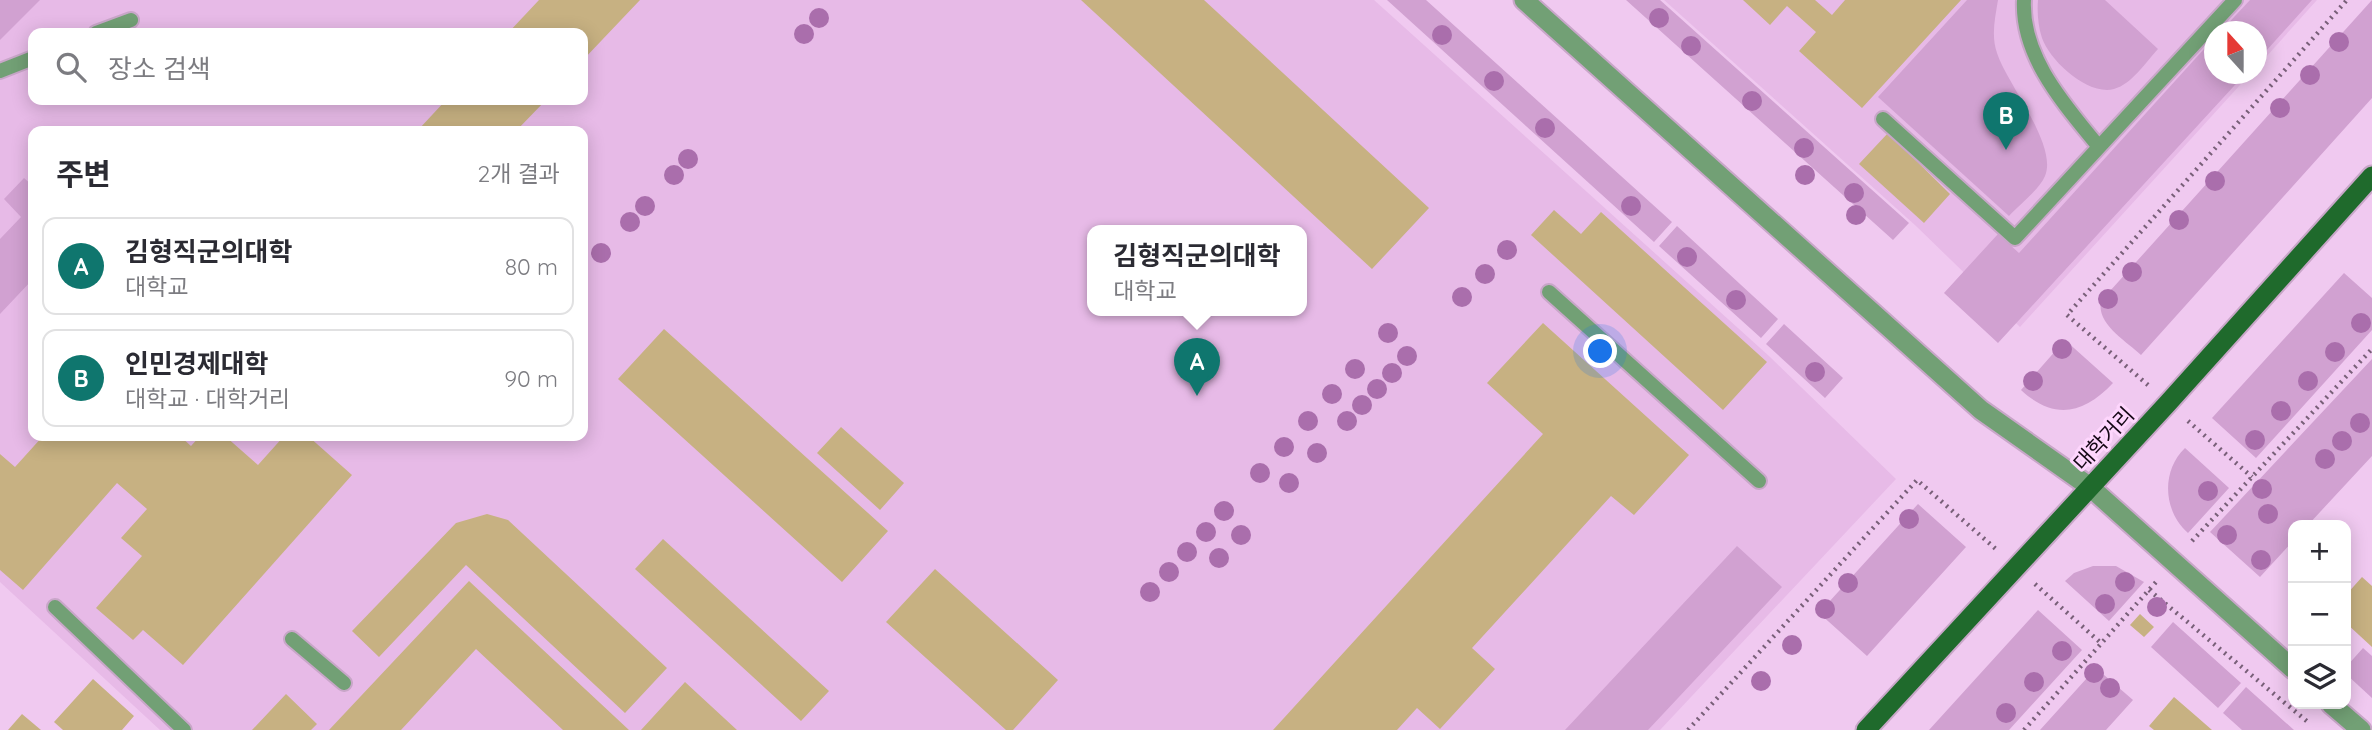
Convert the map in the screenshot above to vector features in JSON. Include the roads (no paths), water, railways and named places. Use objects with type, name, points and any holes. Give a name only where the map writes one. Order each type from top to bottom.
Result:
[{"type":"main road","name":"대학거리","points":[[1866,730],[2372,176]]},
{"type":"street","points":[[1524,0],[1981,410],[2090,487],[2288,666]]},
{"type":"street","points":[[2338,709],[2361,730]]},
{"type":"lane","points":[[2024,0],[2028,43],[2060,98],[2099,147]]},
{"type":"lane","points":[[1883,119],[2015,238],[2235,0]]},
{"type":"lane","points":[[109,28],[131,20]]},
{"type":"lane","points":[[0,71],[28,60]]},
{"type":"lane","points":[[1549,292],[1759,481]]},
{"type":"lane","points":[[55,607],[184,730]]},
{"type":"lane","points":[[292,639],[344,683]]},
{"type":"place","name":"인민경제대학","points":[[2006,150]]},
{"type":"place","name":"김형직군의대학","points":[[1197,396]]}]
